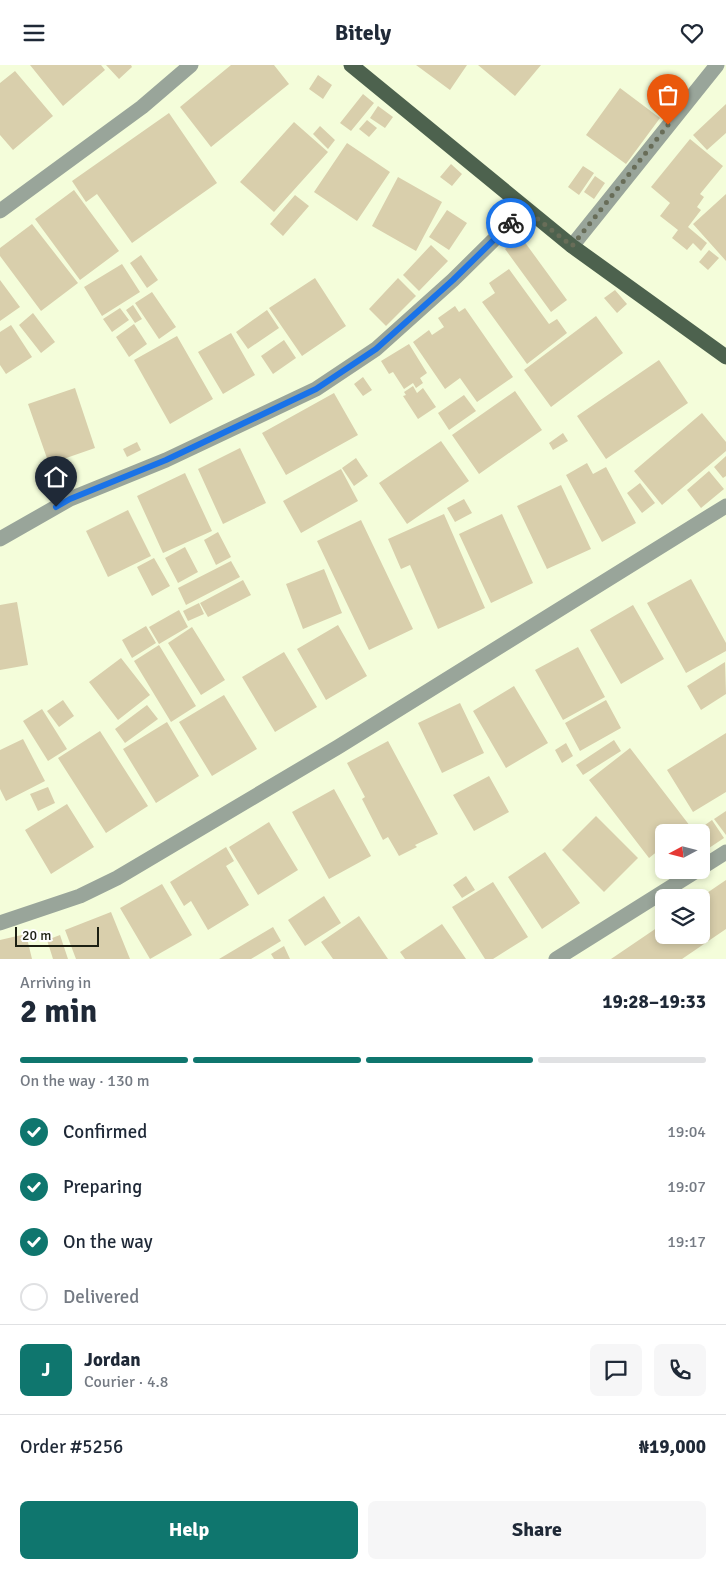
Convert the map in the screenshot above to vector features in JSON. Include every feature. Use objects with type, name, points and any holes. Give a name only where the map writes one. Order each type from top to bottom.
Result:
[{"type":"main road","points":[[351,65],[572,246],[726,357]]},
{"type":"street","points":[[0,211],[142,107],[191,65]]},
{"type":"street","points":[[572,246],[717,65]]},
{"type":"street","points":[[0,539],[70,499],[166,460],[316,389],[376,349],[453,280],[525,209]]},
{"type":"street","points":[[0,923],[80,896],[117,878],[338,747],[726,506]]},
{"type":"street","points":[[710,862],[726,852]]},
{"type":"street","points":[[556,959],[684,879]]},
{"type":"building","points":[[30,65],[101,65],[105,70],[63,106]]},
{"type":"building","points":[[106,65],[131,65],[132,67],[119,79]]},
{"type":"building","points":[[231,65],[274,65],[289,84],[211,147],[180,107]]},
{"type":"building","points":[[416,65],[467,65],[450,90]]},
{"type":"building","points":[[478,65],[541,65],[515,96]]},
{"type":"building","points":[[15,71],[53,116],[13,150],[0,135],[0,83]]},
{"type":"building","points":[[318,75],[332,85],[323,99],[309,89]]},
{"type":"building","points":[[620,88],[660,118],[626,164],[586,135]]},
{"type":"building","points":[[363,94],[374,103],[351,131],[340,123]]},
{"type":"building","points":[[726,104],[726,133],[707,150],[693,135]]},
{"type":"building","points":[[378,106],[393,117],[385,128],[370,118]]},
{"type":"building","points":[[169,113],[217,183],[132,243],[97,194],[86,202],[72,181]]},
{"type":"building","points":[[367,120],[377,128],[369,137],[359,129]]},
{"type":"building","points":[[294,122],[328,152],[274,212],[240,182]]},
{"type":"building","points":[[320,126],[335,140],[328,149],[313,134]]},
{"type":"building","points":[[690,139],[723,166],[700,194],[704,197],[697,207],[701,210],[688,227],[707,243],[701,251],[693,243],[687,250],[672,238],[678,230],[660,216],[670,203],[651,187]]},
{"type":"building","points":[[347,143],[390,172],[357,221],[314,192]]},
{"type":"building","points":[[451,164],[462,174],[452,186],[440,177]]},
{"type":"building","points":[[583,166],[594,173],[579,195],[568,187]]},
{"type":"building","points":[[595,176],[605,183],[594,199],[584,192]]},
{"type":"building","points":[[398,177],[442,202],[416,251],[372,226]]},
{"type":"building","points":[[74,190],[119,251],[80,280],[35,219]]},
{"type":"building","points":[[726,194],[726,261],[693,224]]},
{"type":"building","points":[[295,195],[309,206],[283,236],[270,224]]},
{"type":"building","points":[[447,210],[467,223],[449,250],[429,237]]},
{"type":"building","points":[[32,224],[78,283],[41,311],[0,256],[0,248]]},
{"type":"building","points":[[521,237],[567,300],[551,312],[505,249]]},
{"type":"building","points":[[431,245],[448,261],[419,291],[403,275]]},
{"type":"building","points":[[709,250],[719,258],[708,270],[699,262]]},
{"type":"building","points":[[141,255],[158,280],[147,288],[130,263]]},
{"type":"building","points":[[122,264],[140,292],[102,316],[84,287]]},
{"type":"building","points":[[509,269],[549,324],[557,319],[567,333],[527,364],[482,302],[495,293],[489,283]]},
{"type":"building","points":[[315,278],[346,326],[302,356],[269,308]]},
{"type":"building","points":[[398,278],[416,296],[386,326],[369,309]]},
{"type":"building","points":[[0,280],[20,307],[0,321]]},
{"type":"building","points":[[615,290],[627,304],[617,313],[604,298]]},
{"type":"building","points":[[152,292],[176,327],[159,339],[135,303]]},
{"type":"building","points":[[133,305],[142,319],[135,323],[126,310]]},
{"type":"building","points":[[455,306],[459,312],[465,308],[513,377],[477,402],[460,378],[445,389],[413,342],[429,330],[432,335],[444,327],[438,318]]},
{"type":"building","points":[[120,308],[129,320],[112,332],[103,319]]},
{"type":"building","points":[[267,310],[279,328],[248,349],[236,332]]},
{"type":"building","points":[[33,313],[55,342],[41,353],[19,325]]},
{"type":"building","points":[[596,316],[623,353],[551,407],[524,370]]},
{"type":"building","points":[[134,324],[147,344],[129,357],[116,337]]},
{"type":"building","points":[[11,325],[32,357],[6,374],[0,365],[0,332]]},
{"type":"building","points":[[231,333],[255,375],[223,394],[198,352]]},
{"type":"building","points":[[177,336],[213,399],[170,424],[134,360]]},
{"type":"building","points":[[284,340],[296,358],[273,374],[261,356]]},
{"type":"building","points":[[409,344],[427,373],[420,378],[423,383],[416,388],[413,383],[404,389],[393,372],[389,374],[381,361]]},
{"type":"building","points":[[659,360],[688,403],[606,459],[577,416]]},
{"type":"building","points":[[363,377],[372,390],[363,396],[354,384]]},
{"type":"building","points":[[413,386],[417,393],[423,388],[436,407],[418,419],[403,396],[406,395],[404,392]]},
{"type":"building","points":[[75,388],[95,448],[49,464],[28,404]]},
{"type":"building","points":[[515,391],[542,430],[479,474],[452,435]]},
{"type":"building","points":[[334,393],[358,435],[286,475],[262,433]]},
{"type":"building","points":[[464,395],[476,411],[449,430],[438,413]]},
{"type":"building","points":[[702,413],[726,442],[726,451],[662,505],[634,471]]},
{"type":"building","points":[[563,433],[568,441],[553,450],[549,443]]},
{"type":"building","points":[[441,441],[469,481],[407,524],[379,483]]},
{"type":"building","points":[[137,442],[141,450],[127,457],[123,449]]},
{"type":"building","points":[[240,448],[266,503],[223,524],[198,469]]},
{"type":"building","points":[[726,456],[726,476],[723,478],[714,467]]},
{"type":"building","points":[[356,458],[368,476],[354,486],[342,468]]},
{"type":"building","points":[[587,463],[593,474],[606,467],[636,523],[602,542],[566,475]]},
{"type":"building","points":[[341,469],[358,501],[301,533],[283,501]]},
{"type":"building","points":[[709,471],[724,489],[701,508],[687,490]]},
{"type":"building","points":[[185,473],[212,531],[163,553],[137,496]]},
{"type":"building","points":[[640,483],[655,503],[642,513],[627,493]]},
{"type":"building","points":[[561,485],[591,549],[547,569],[517,506]]},
{"type":"building","points":[[464,499],[472,513],[455,522],[447,508]]},
{"type":"building","points":[[128,510],[151,556],[108,577],[86,531]]},
{"type":"building","points":[[444,514],[485,608],[438,629],[410,565],[401,569],[388,539]]},
{"type":"building","points":[[502,514],[533,583],[491,603],[459,534]]},
{"type":"building","points":[[361,520],[413,629],[369,650],[317,541]]},
{"type":"building","points":[[218,532],[231,557],[216,565],[204,540]]},
{"type":"building","points":[[185,547],[198,572],[178,583],[165,558]]},
{"type":"building","points":[[154,558],[170,586],[152,596],[137,567]]},
{"type":"building","points":[[231,561],[240,577],[186,605],[178,588]]},
{"type":"building","points":[[324,569],[342,613],[303,629],[286,584]]},
{"type":"building","points":[[691,579],[726,643],[726,651],[686,673],[647,603]]},
{"type":"building","points":[[243,580],[251,595],[208,617],[200,603]]},
{"type":"building","points":[[17,602],[28,665],[0,670],[0,605]]},
{"type":"building","points":[[199,603],[204,614],[188,621],[183,611]]},
{"type":"building","points":[[633,605],[664,659],[621,684],[590,630]]},
{"type":"building","points":[[179,610],[188,627],[159,644],[149,627]]},
{"type":"building","points":[[338,625],[367,676],[326,700],[297,649]]},
{"type":"building","points":[[146,626],[156,643],[132,658],[122,640]]},
{"type":"building","points":[[192,627],[225,680],[201,695],[168,643]]},
{"type":"building","points":[[159,645],[196,706],[171,722],[134,661]]},
{"type":"building","points":[[578,647],[605,697],[563,720],[535,670]]},
{"type":"building","points":[[284,652],[317,707],[275,732],[242,677]]},
{"type":"building","points":[[121,658],[150,695],[118,720],[89,682]]},
{"type":"building","points":[[725,662],[726,694],[701,710],[687,686]]},
{"type":"building","points":[[514,686],[548,743],[506,768],[473,711]]},
{"type":"building","points":[[224,695],[257,749],[212,776],[179,722]]},
{"type":"building","points":[[63,700],[74,716],[59,727],[47,711]]},
{"type":"building","points":[[606,700],[621,728],[580,751],[565,723]]},
{"type":"building","points":[[460,703],[484,753],[442,773],[418,723]]},
{"type":"building","points":[[147,705],[158,719],[125,743],[115,729]]},
{"type":"building","points":[[42,709],[67,749],[48,761],[23,721]]},
{"type":"building","points":[[167,722],[199,776],[156,803],[123,749]]},
{"type":"building","points":[[100,731],[148,806],[106,833],[58,758]]},
{"type":"building","points":[[726,733],[726,792],[693,812],[667,770]]},
{"type":"building","points":[[23,739],[45,781],[6,801],[0,789],[0,750]]},
{"type":"building","points":[[614,740],[621,751],[583,775],[576,765]]},
{"type":"building","points":[[388,741],[438,834],[415,845],[417,847],[399,856],[388,837],[383,840],[362,799],[365,797],[347,763]]},
{"type":"building","points":[[566,743],[573,756],[562,763],[555,750]]},
{"type":"building","points":[[630,748],[688,824],[655,824],[655,853],[649,858],[589,780]]},
{"type":"building","points":[[489,776],[509,812],[474,831],[453,795]]},
{"type":"building","points":[[48,787],[55,803],[38,811],[30,794]]},
{"type":"building","points":[[334,789],[371,856],[329,879],[292,812]]},
{"type":"building","points":[[67,804],[94,847],[51,874],[25,830]]},
{"type":"building","points":[[726,811],[726,835],[714,819]]},
{"type":"building","points":[[596,816],[638,858],[604,892],[562,850]]},
{"type":"building","points":[[712,820],[724,838],[710,847],[710,824],[706,824]]},
{"type":"building","points":[[269,822],[298,870],[258,895],[229,847]]},
{"type":"building","points":[[226,847],[234,861],[226,866],[249,905],[208,930],[191,901],[184,906],[170,882]]},
{"type":"building","points":[[545,852],[580,903],[542,929],[508,877]]},
{"type":"building","points":[[466,876],[475,890],[462,898],[453,885]]},
{"type":"building","points":[[726,880],[726,929],[710,940],[710,891]]},
{"type":"building","points":[[493,882],[528,937],[493,959],[485,959],[452,907]]},
{"type":"building","points":[[162,884],[192,935],[150,959],[120,908]]},
{"type":"building","points":[[324,896],[341,923],[305,946],[288,920]]},
{"type":"building","points":[[111,912],[130,959],[76,959],[65,930]]},
{"type":"building","points":[[359,916],[388,959],[333,959],[321,942]]},
{"type":"building","points":[[442,924],[466,959],[405,959],[400,952]]},
{"type":"building","points":[[273,927],[281,941],[251,959],[219,959]]},
{"type":"building","points":[[655,929],[655,944],[704,944],[682,959],[611,959]]},
{"type":"building","points":[[26,934],[32,959],[0,959],[0,940]]},
{"type":"building","points":[[60,935],[68,959],[53,959],[47,940]]},
{"type":"building","points":[[284,946],[290,959],[274,959],[271,954]]},
{"type":"way so far","points":[[511,223],[525,209],[572,246],[668,125]]},
{"type":"route","points":[[56,507],[70,499],[166,460],[316,389],[376,349],[453,280],[511,223]]}]
